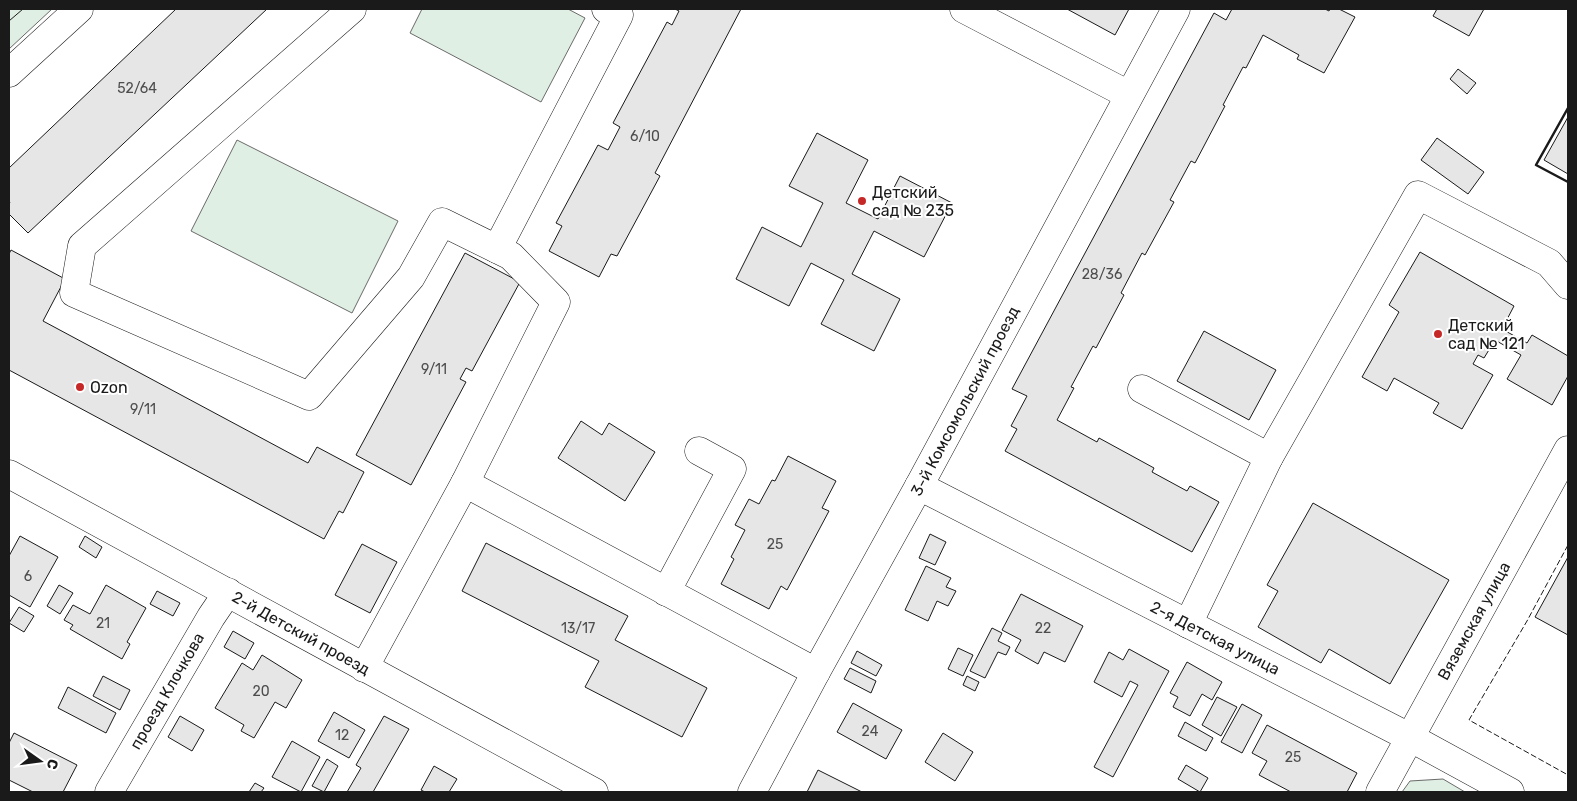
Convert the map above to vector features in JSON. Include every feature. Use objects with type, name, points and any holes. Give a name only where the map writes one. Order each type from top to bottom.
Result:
[{"type":"street","points":[[9,72],[79,9]]},
{"type":"street","points":[[352,9],[82,246],[74,293],[309,396],[412,277],[442,222],[511,256],[556,302],[465,483],[364,668]]},
{"type":"street","points":[[497,249],[619,15],[606,9]]},
{"type":"street","points":[[964,9],[1128,95]]},
{"type":"street","name":"3-й Комсомольский проезд","points":[[752,792],[1176,9]]},
{"type":"street","points":[[1188,624],[1269,457],[1418,195],[1549,263],[1568,284]]},
{"type":"street","points":[[1142,389],[1269,457]]},
{"type":"street","name":"Вяземская улица","points":[[1380,792],[1568,450]]},
{"type":"street","points":[[666,592],[732,469],[699,451]]},
{"type":"street","name":"2-й Детский проезд","points":[[9,474],[594,792]]},
{"type":"street","points":[[465,483],[816,672]]},
{"type":"street","name":"2-я Детская улица","points":[[919,486],[1411,738],[1510,792]]},
{"type":"street","name":"проезд Клочкова","points":[[109,792],[210,617],[228,592]]},
{"type":"green space","points":[[9,9],[52,9],[9,49]]},
{"type":"green space","points":[[422,9],[568,9],[585,18],[541,102],[410,33]]},
{"type":"green space","points":[[237,140],[398,221],[352,313],[191,231]]},
{"type":"green space","points":[[1443,779],[1465,792],[1402,792],[1410,781]]},
{"type":"building","points":[[176,9],[267,9],[28,233],[9,214],[9,168]]},
{"type":"building","points":[[675,9],[741,9],[655,173],[660,176],[617,256],[611,254],[599,277],[549,251],[562,226],[556,223],[598,145],[608,150],[620,127],[613,123],[667,22],[672,25],[679,11]]},
{"type":"building","points":[[1067,9],[1129,9],[1115,35]]},
{"type":"building","points":[[1232,9],[1325,9],[1329,11],[1330,9],[1339,9],[1355,17],[1324,73],[1297,59],[1299,55],[1263,35],[1246,68],[1243,67],[1195,163],[1191,161],[1170,200],[1174,202],[1145,255],[1142,253],[1121,293],[1124,295],[1096,348],[1093,346],[1071,387],[1074,388],[1057,420],[1097,442],[1099,438],[1154,468],[1152,472],[1187,491],[1190,486],[1219,502],[1192,552],[1005,451],[1017,429],[1011,426],[1027,396],[1012,389],[1214,13],[1226,20]]},
{"type":"building","points":[[1437,9],[1484,9],[1469,36],[1433,16]]},
{"type":"building","points":[[1458,69],[1476,83],[1467,94],[1450,79]]},
{"type":"building","points":[[1568,117],[1568,174],[1544,160]]},
{"type":"building","points":[[817,133],[868,160],[846,203],[878,219],[900,176],[952,203],[924,257],[874,231],[852,274],[900,299],[874,351],[821,324],[844,280],[811,263],[789,306],[736,279],[762,227],[801,247],[823,203],[789,186]]},
{"type":"building","points":[[1437,138],[1484,172],[1468,194],[1421,160]]},
{"type":"building","points":[[11,250],[65,279],[43,321],[308,463],[317,447],[364,472],[343,513],[339,511],[324,539],[9,370],[9,254]]},
{"type":"building","points":[[1420,252],[1514,306],[1502,329],[1527,343],[1532,335],[1568,356],[1568,376],[1552,405],[1507,379],[1521,355],[1495,340],[1484,358],[1478,355],[1473,364],[1493,375],[1462,429],[1433,413],[1439,403],[1394,378],[1387,391],[1362,377],[1399,312],[1389,305]]},
{"type":"building","points":[[465,253],[520,282],[472,371],[466,368],[460,379],[466,382],[411,485],[356,455]]},
{"type":"building","points":[[1204,331],[1276,370],[1249,420],[1177,381]]},
{"type":"building","points":[[581,421],[602,435],[609,423],[655,452],[625,501],[558,458]]},
{"type":"building","points":[[788,456],[836,481],[822,508],[829,511],[787,590],[781,586],[769,609],[721,584],[734,559],[731,557],[745,530],[735,525],[749,499],[759,504],[772,480],[775,481]]},
{"type":"building","points":[[1313,503],[1449,580],[1390,684],[1329,649],[1321,663],[1258,627],[1278,591],[1267,585]]},
{"type":"building","points":[[930,534],[946,542],[935,565],[919,558]]},
{"type":"building","points":[[20,536],[58,557],[30,607],[9,595],[9,556]]},
{"type":"building","points":[[85,536],[102,547],[96,558],[79,547]]},
{"type":"building","points":[[486,543],[628,616],[615,640],[707,688],[682,737],[585,687],[599,661],[462,591]]},
{"type":"building","points":[[362,544],[397,562],[370,613],[335,595]]},
{"type":"building","points":[[1568,557],[1568,635],[1535,617]]},
{"type":"building","points":[[926,566],[951,578],[946,587],[956,591],[948,606],[937,601],[928,621],[905,610]]},
{"type":"building","points":[[59,585],[73,593],[60,614],[47,606]]},
{"type":"building","points":[[106,585],[146,608],[127,642],[130,644],[122,659],[70,629],[73,625],[64,620],[73,605],[90,614]]},
{"type":"building","points":[[157,591],[180,603],[173,616],[150,604]]},
{"type":"building","points":[[1021,594],[1083,626],[1065,662],[1044,652],[1038,664],[1015,651],[1021,640],[1002,630]]},
{"type":"building","points":[[19,607],[34,616],[24,632],[9,623]]},
{"type":"building","points":[[992,628],[1002,633],[998,641],[1010,647],[1006,655],[998,652],[985,678],[970,671]]},
{"type":"building","points":[[233,631],[254,643],[245,659],[224,647]]},
{"type":"building","points":[[958,648],[973,655],[963,676],[948,669]]},
{"type":"building","points":[[1129,649],[1169,671],[1113,777],[1094,767],[1138,685],[1130,681],[1122,697],[1094,682],[1109,652],[1123,660]]},
{"type":"building","points":[[857,651],[882,665],[876,676],[851,663]]},
{"type":"building","points":[[262,655],[302,680],[286,708],[275,702],[254,738],[241,731],[244,725],[215,708],[242,663],[253,670]]},
{"type":"building","points":[[1187,662],[1222,682],[1212,700],[1202,694],[1190,716],[1173,707],[1178,697],[1170,693]]},
{"type":"building","points":[[850,668],[876,681],[871,693],[844,679]]},
{"type":"building","points":[[103,676],[130,690],[120,710],[93,696]]},
{"type":"building","points":[[967,676],[979,682],[975,691],[963,685]]},
{"type":"building","points":[[68,687],[116,713],[106,733],[58,708]]},
{"type":"building","points":[[1217,697],[1237,707],[1221,736],[1202,725]]},
{"type":"building","points":[[853,703],[902,730],[886,759],[837,732]]},
{"type":"building","points":[[1242,704],[1262,715],[1242,753],[1221,742]]},
{"type":"building","points":[[334,712],[365,730],[349,758],[318,741]]},
{"type":"building","points":[[180,716],[204,730],[192,751],[168,737]]},
{"type":"building","points":[[384,716],[409,729],[373,792],[347,792],[361,768],[356,765]]},
{"type":"building","points":[[1185,722],[1213,738],[1206,751],[1178,736]]},
{"type":"building","points":[[1267,725],[1357,773],[1347,792],[1291,792],[1259,775],[1267,761],[1252,753]]},
{"type":"building","points":[[14,733],[77,765],[63,792],[33,792],[9,780],[9,743]]},
{"type":"building","points":[[943,733],[973,752],[955,781],[925,762]]},
{"type":"building","points":[[292,741],[320,757],[301,792],[272,777]]},
{"type":"building","points":[[327,759],[338,766],[324,792],[312,786]]},
{"type":"building","points":[[1186,765],[1208,778],[1200,792],[1178,779]]},
{"type":"building","points":[[434,766],[457,779],[449,792],[425,792],[421,790]]},
{"type":"building","points":[[818,770],[862,792],[807,792]]},
{"type":"building","points":[[255,783],[264,788],[261,792],[249,792]]},
{"type":"tram line","points":[[9,21],[23,9]]},
{"type":"fence","points":[[1568,545],[1527,621],[1469,720],[1568,775]]},
{"type":"wall","points":[[1568,108],[1536,165],[1568,182]]},
{"type":"place","name":"Детский сад № 235","points":[[862,201]]},
{"type":"place","name":"Детский сад № 121","points":[[1438,334]]},
{"type":"place","name":"Ozon","points":[[80,387]]}]
